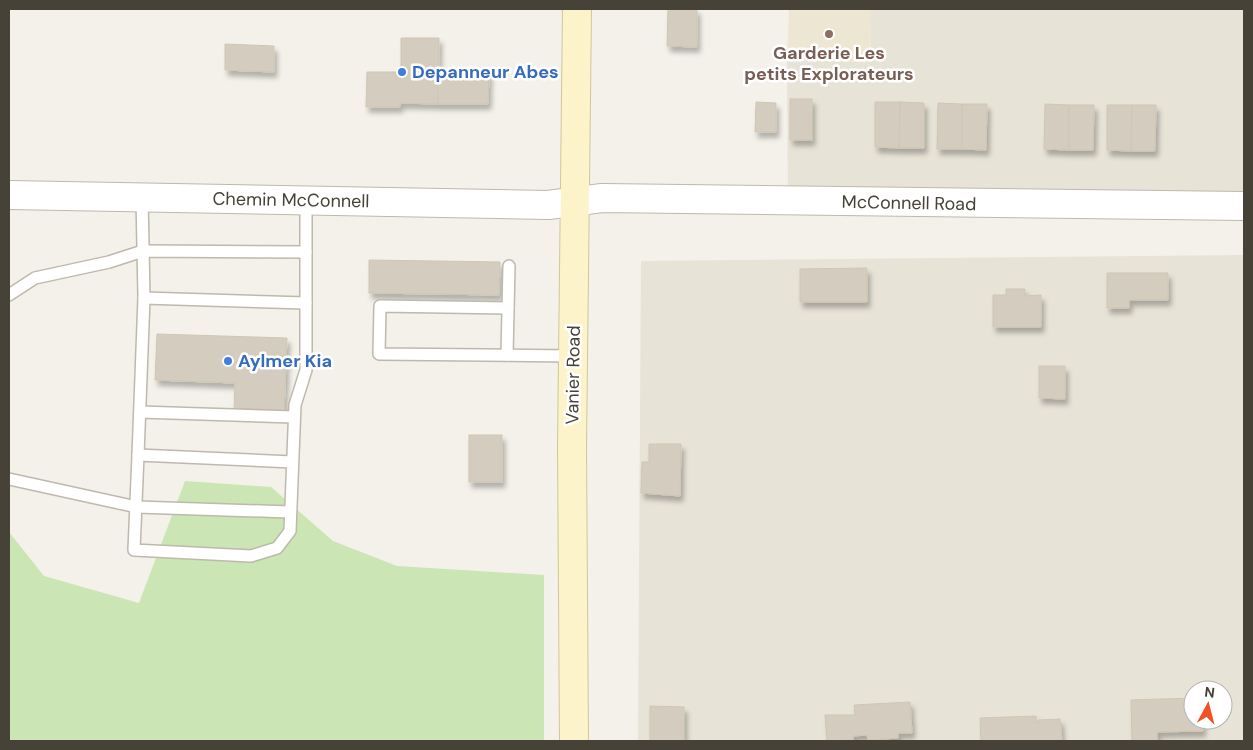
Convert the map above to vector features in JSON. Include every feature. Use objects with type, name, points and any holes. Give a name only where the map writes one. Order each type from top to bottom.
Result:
[{"type":"main road","name":"Vanier Road","points":[[574,741],[573,356],[577,9]]},
{"type":"street","name":"Chemin McConnell","points":[[9,195],[548,205],[574,200]]},
{"type":"street","name":"McConnell Road","points":[[574,200],[602,198],[1244,206]]},
{"type":"lane","points":[[142,197],[144,298],[134,550],[251,556],[277,548],[290,531],[295,405],[306,370],[306,200]]},
{"type":"lane","points":[[9,295],[36,278],[109,262],[143,251],[306,252]]},
{"type":"lane","points":[[507,355],[509,266]]},
{"type":"lane","points":[[144,298],[306,303]]},
{"type":"lane","points":[[508,308],[380,306],[379,354],[573,356]]},
{"type":"lane","points":[[140,412],[294,417]]},
{"type":"lane","points":[[138,455],[292,462]]},
{"type":"lane","points":[[9,479],[137,507],[290,512]]},
{"type":"shaded area","name":"Garderie Les petits Explorateurs","points":[[789,9],[870,9],[871,62],[787,60]]},
{"type":"shaded area","points":[[870,9],[1244,9],[1244,206],[788,200],[787,60],[871,62]]},
{"type":"shaded area","points":[[1244,255],[1244,741],[638,741],[641,261]]},
{"type":"green space","points":[[185,481],[271,487],[333,541],[397,566],[544,575],[544,741],[9,741],[9,532],[44,576],[139,603]]},
{"type":"building","points":[[668,9],[697,9],[697,47],[667,46]]},
{"type":"building","name":"Depanneur Abes","points":[[401,38],[439,38],[438,104],[400,103],[400,107],[366,107],[367,72],[401,72]]},
{"type":"building","points":[[225,44],[274,46],[274,72],[225,70]]},
{"type":"building","points":[[438,73],[489,73],[488,104],[438,104]]},
{"type":"building","points":[[790,99],[812,99],[812,140],[790,140]]},
{"type":"building","points":[[756,102],[776,103],[776,132],[755,132]]},
{"type":"building","points":[[875,102],[900,102],[899,148],[875,147]]},
{"type":"building","points":[[900,102],[924,103],[924,148],[899,148]]},
{"type":"building","points":[[938,103],[962,104],[962,149],[937,149]]},
{"type":"building","points":[[962,104],[987,104],[986,150],[962,149]]},
{"type":"building","points":[[1045,104],[1069,105],[1069,150],[1044,149]]},
{"type":"building","points":[[1069,105],[1094,105],[1093,150],[1069,150]]},
{"type":"building","points":[[1107,105],[1132,105],[1131,151],[1107,150]]},
{"type":"building","points":[[1132,105],[1156,105],[1155,151],[1131,151]]},
{"type":"building","points":[[369,260],[500,262],[499,295],[369,293]]},
{"type":"building","points":[[867,268],[867,302],[800,302],[800,269]]},
{"type":"building","points":[[1107,273],[1168,273],[1168,300],[1129,300],[1129,308],[1107,308]]},
{"type":"building","points":[[1006,289],[1025,289],[1024,296],[1041,295],[1041,327],[993,327],[993,295],[1006,295]]},
{"type":"building","points":[[157,334],[287,338],[284,411],[234,410],[235,383],[155,380]]},
{"type":"building","points":[[1039,366],[1065,366],[1065,399],[1039,398]]},
{"type":"building","points":[[469,435],[502,435],[502,482],[469,482]]},
{"type":"building","points":[[649,444],[681,444],[680,496],[641,493],[642,462],[649,462]]},
{"type":"building","points":[[1183,698],[1183,730],[1203,731],[1157,732],[1157,741],[1132,741],[1131,700]]},
{"type":"building","points":[[910,702],[912,733],[898,733],[898,738],[868,740],[867,735],[853,736],[853,740],[827,741],[825,715],[855,715],[854,705]]},
{"type":"building","points":[[650,706],[684,707],[684,741],[650,741]]},
{"type":"building","points":[[1036,716],[1036,723],[1039,723],[1039,720],[1060,719],[1062,741],[981,741],[980,718]]},
{"type":"place","name":"Garderie Les petits Explorateurs","points":[[829,34]]},
{"type":"place","name":"Depanneur Abes","points":[[402,72]]},
{"type":"place","name":"Aylmer Kia","points":[[228,361]]}]
